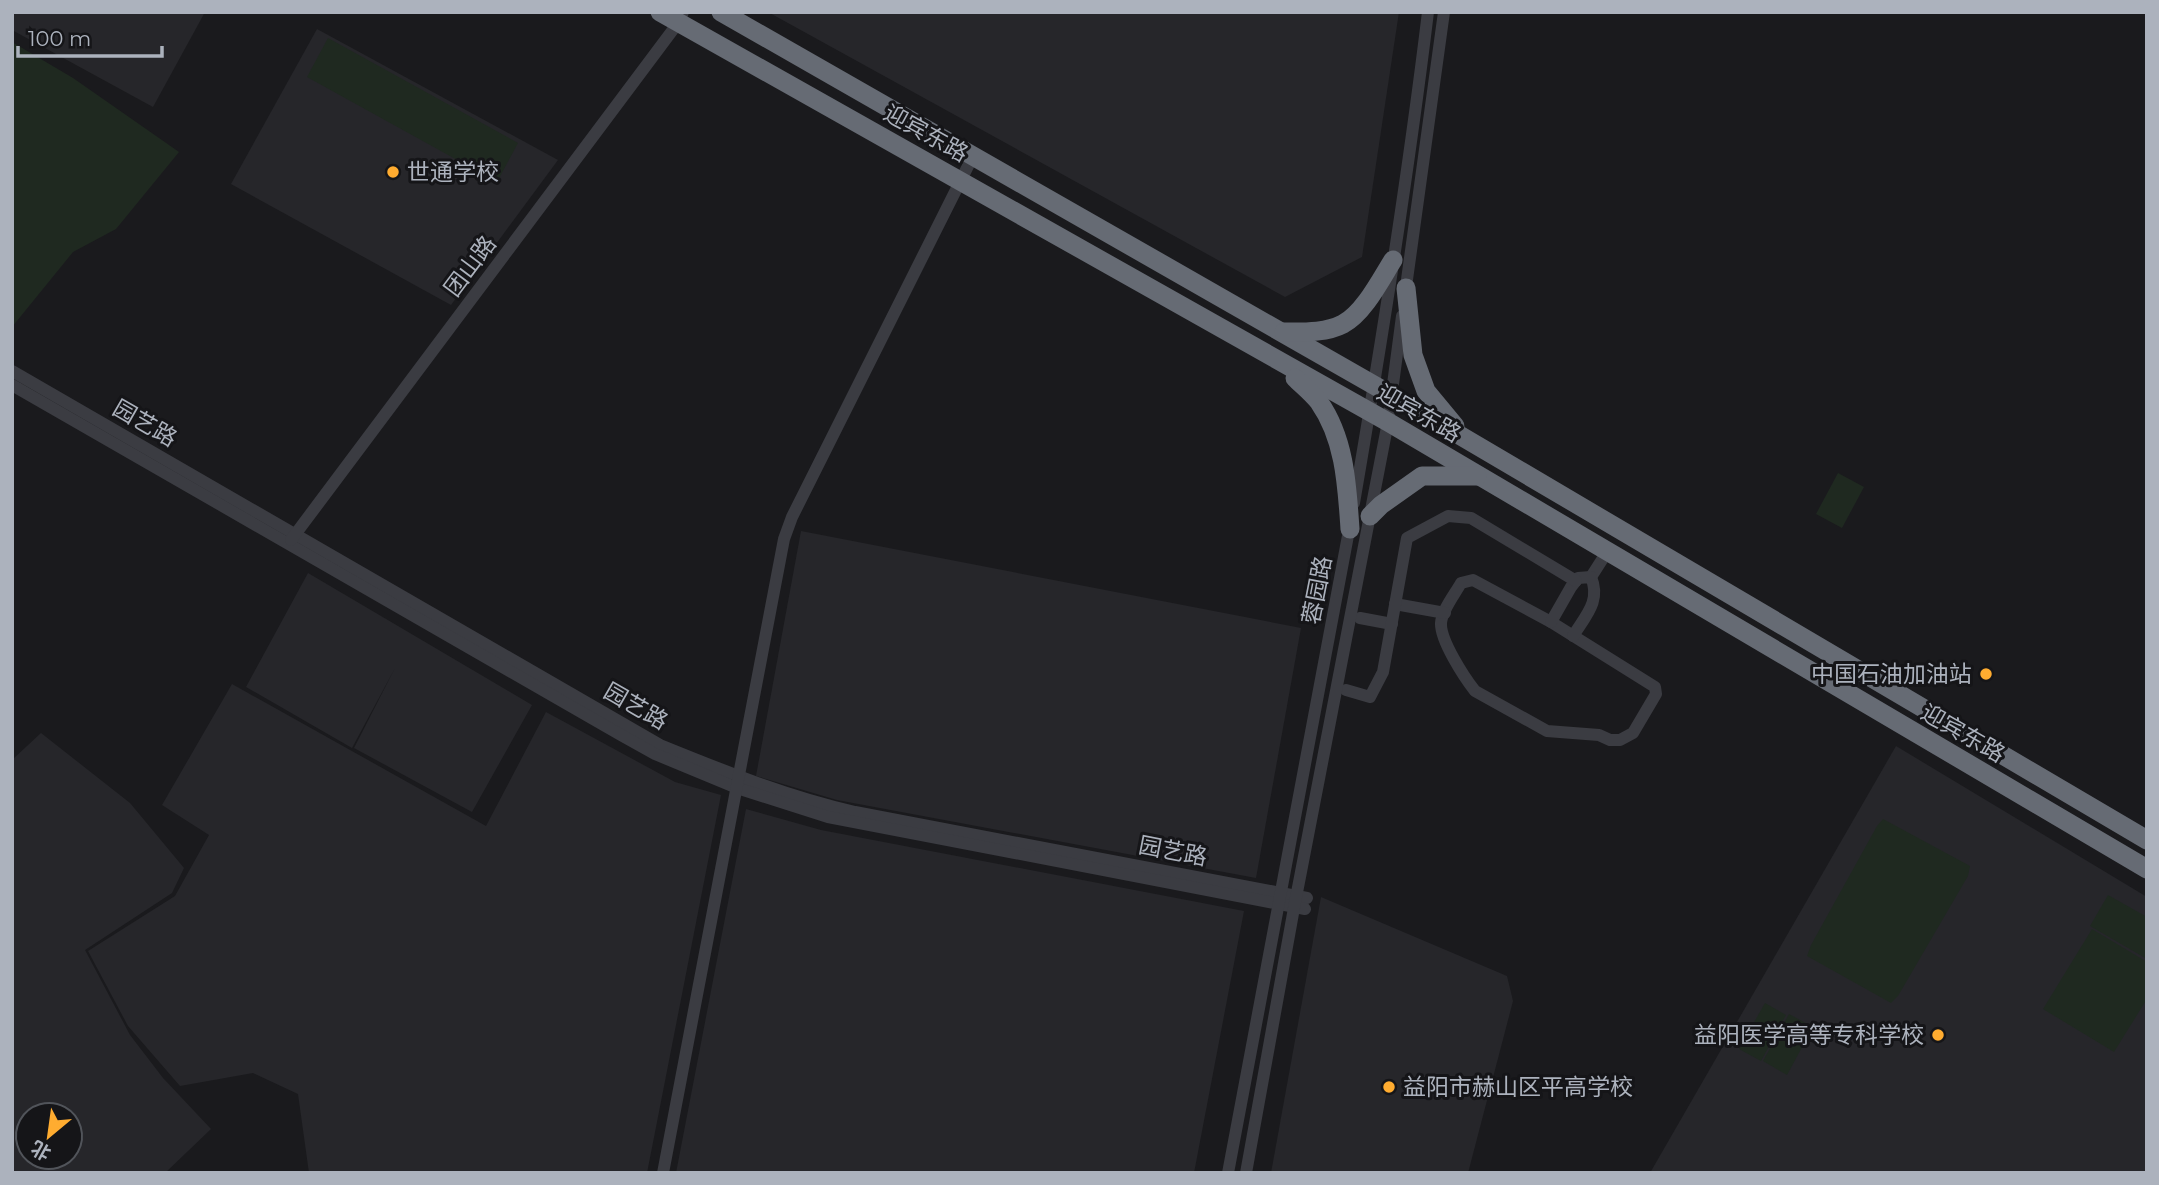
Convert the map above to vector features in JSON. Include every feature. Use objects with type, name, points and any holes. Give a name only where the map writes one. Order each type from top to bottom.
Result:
[{"type":"highway","name":"迎宾东路","points":[[660,12],[681,17],[959,180],[1388,422],[2147,869]]},
{"type":"highway","name":"迎宾东路","points":[[720,12],[1384,391],[2147,839]]},
{"type":"highway","points":[[1350,529],[1347,477],[1336,433],[1318,401],[1270,356],[1278,330],[1314,332],[1344,324],[1369,300],[1393,260]]},
{"type":"highway","points":[[1406,288],[1413,355],[1426,391],[1464,438]]},
{"type":"highway","points":[[1497,487],[1510,465]]},
{"type":"highway","points":[[1370,516],[1422,476],[1477,476]]},
{"type":"highway","points":[[1883,714],[1896,692]]},
{"type":"street","name":"蓉园路","points":[[1246,1173],[1301,903],[1388,422],[1384,391],[1393,260],[1416,113],[1428,12]]},
{"type":"street","name":"蓉园路","points":[[1228,1173],[1370,412],[1384,391],[1406,288],[1444,12]]},
{"type":"street","name":"团山路","points":[[292,539],[681,17]]},
{"type":"street","points":[[663,1173],[784,539],[792,517],[973,156]]},
{"type":"street","name":"园艺路","points":[[12,371],[292,539]]},
{"type":"street","name":"园艺路","points":[[12,385],[660,745],[738,783],[855,812],[1301,903]]},
{"type":"street","points":[[1346,690],[1370,697],[1383,672],[1407,538],[1448,516],[1471,518],[1576,581]]},
{"type":"street","points":[[1591,577],[1607,552]]},
{"type":"street","points":[[1550,622],[1578,578],[1591,577]]},
{"type":"street","points":[[1573,636],[1595,600],[1595,587],[1591,577]]},
{"type":"street","points":[[1473,580],[1573,636],[1655,687],[1656,694],[1633,733],[1620,740],[1610,740],[1599,735],[1547,731],[1475,691],[1443,636],[1441,621],[1461,583],[1473,580]]},
{"type":"street","points":[[1395,604],[1445,614]]},
{"type":"street","points":[[1360,618],[1392,624]]},
{"type":"shaded area","points":[[12,12],[205,12],[153,107],[12,30]]},
{"type":"shaded area","points":[[768,12],[1399,12],[1362,257],[1285,297]]},
{"type":"shaded area","name":"世通学校","points":[[317,29],[558,160],[451,305],[231,184]]},
{"type":"shaded area","points":[[801,531],[1301,628],[1256,878],[837,800],[756,776]]},
{"type":"shaded area","points":[[308,573],[532,705],[472,812],[354,748],[395,668],[352,748],[246,687]]},
{"type":"shaded area","points":[[232,684],[486,826],[546,712],[675,782],[721,795],[647,1173],[309,1173],[298,1094],[253,1073],[180,1086],[128,1026],[88,951],[175,896],[209,835],[162,805]]},
{"type":"shaded area","points":[[41,733],[130,803],[184,868],[172,893],[85,950],[130,1035],[163,1078],[211,1129],[165,1173],[12,1173],[12,760]]},
{"type":"shaded area","name":"益阳医学高等专科学校","points":[[1896,746],[2147,897],[2147,1173],[1650,1173]]},
{"type":"shaded area","points":[[746,809],[821,830],[1244,911],[1194,1173],[676,1173]]},
{"type":"shaded area","name":"益阳市赫山区平高学校","points":[[1321,897],[1507,976],[1513,1001],[1468,1173],[1271,1173]]},
{"type":"green space","points":[[328,38],[518,143],[497,182],[307,77]]},
{"type":"green space","points":[[12,42],[73,78],[179,152],[116,229],[73,252],[12,327]]},
{"type":"green space","points":[[1838,473],[1864,487],[1842,528],[1816,514]]},
{"type":"green space","points":[[1883,819],[1970,866],[1968,876],[1898,996],[1891,1003],[1807,956]]},
{"type":"green space","points":[[2108,895],[2147,917],[2147,959],[2090,926]]},
{"type":"green space","points":[[2092,929],[2147,962],[2147,999],[2114,1052],[2043,1009]]},
{"type":"green space","points":[[1765,1003],[1786,1015],[1761,1061],[1739,1049]]},
{"type":"green space","points":[[1789,1014],[1813,1027],[1787,1075],[1763,1061]]},
{"type":"place","name":"世通学校","points":[[393,172]]},
{"type":"place","name":"中国石油加油站","points":[[1986,674]]},
{"type":"place","name":"益阳医学高等专科学校","points":[[1938,1035]]},
{"type":"place","name":"益阳市赫山区平高学校","points":[[1389,1087]]}]
